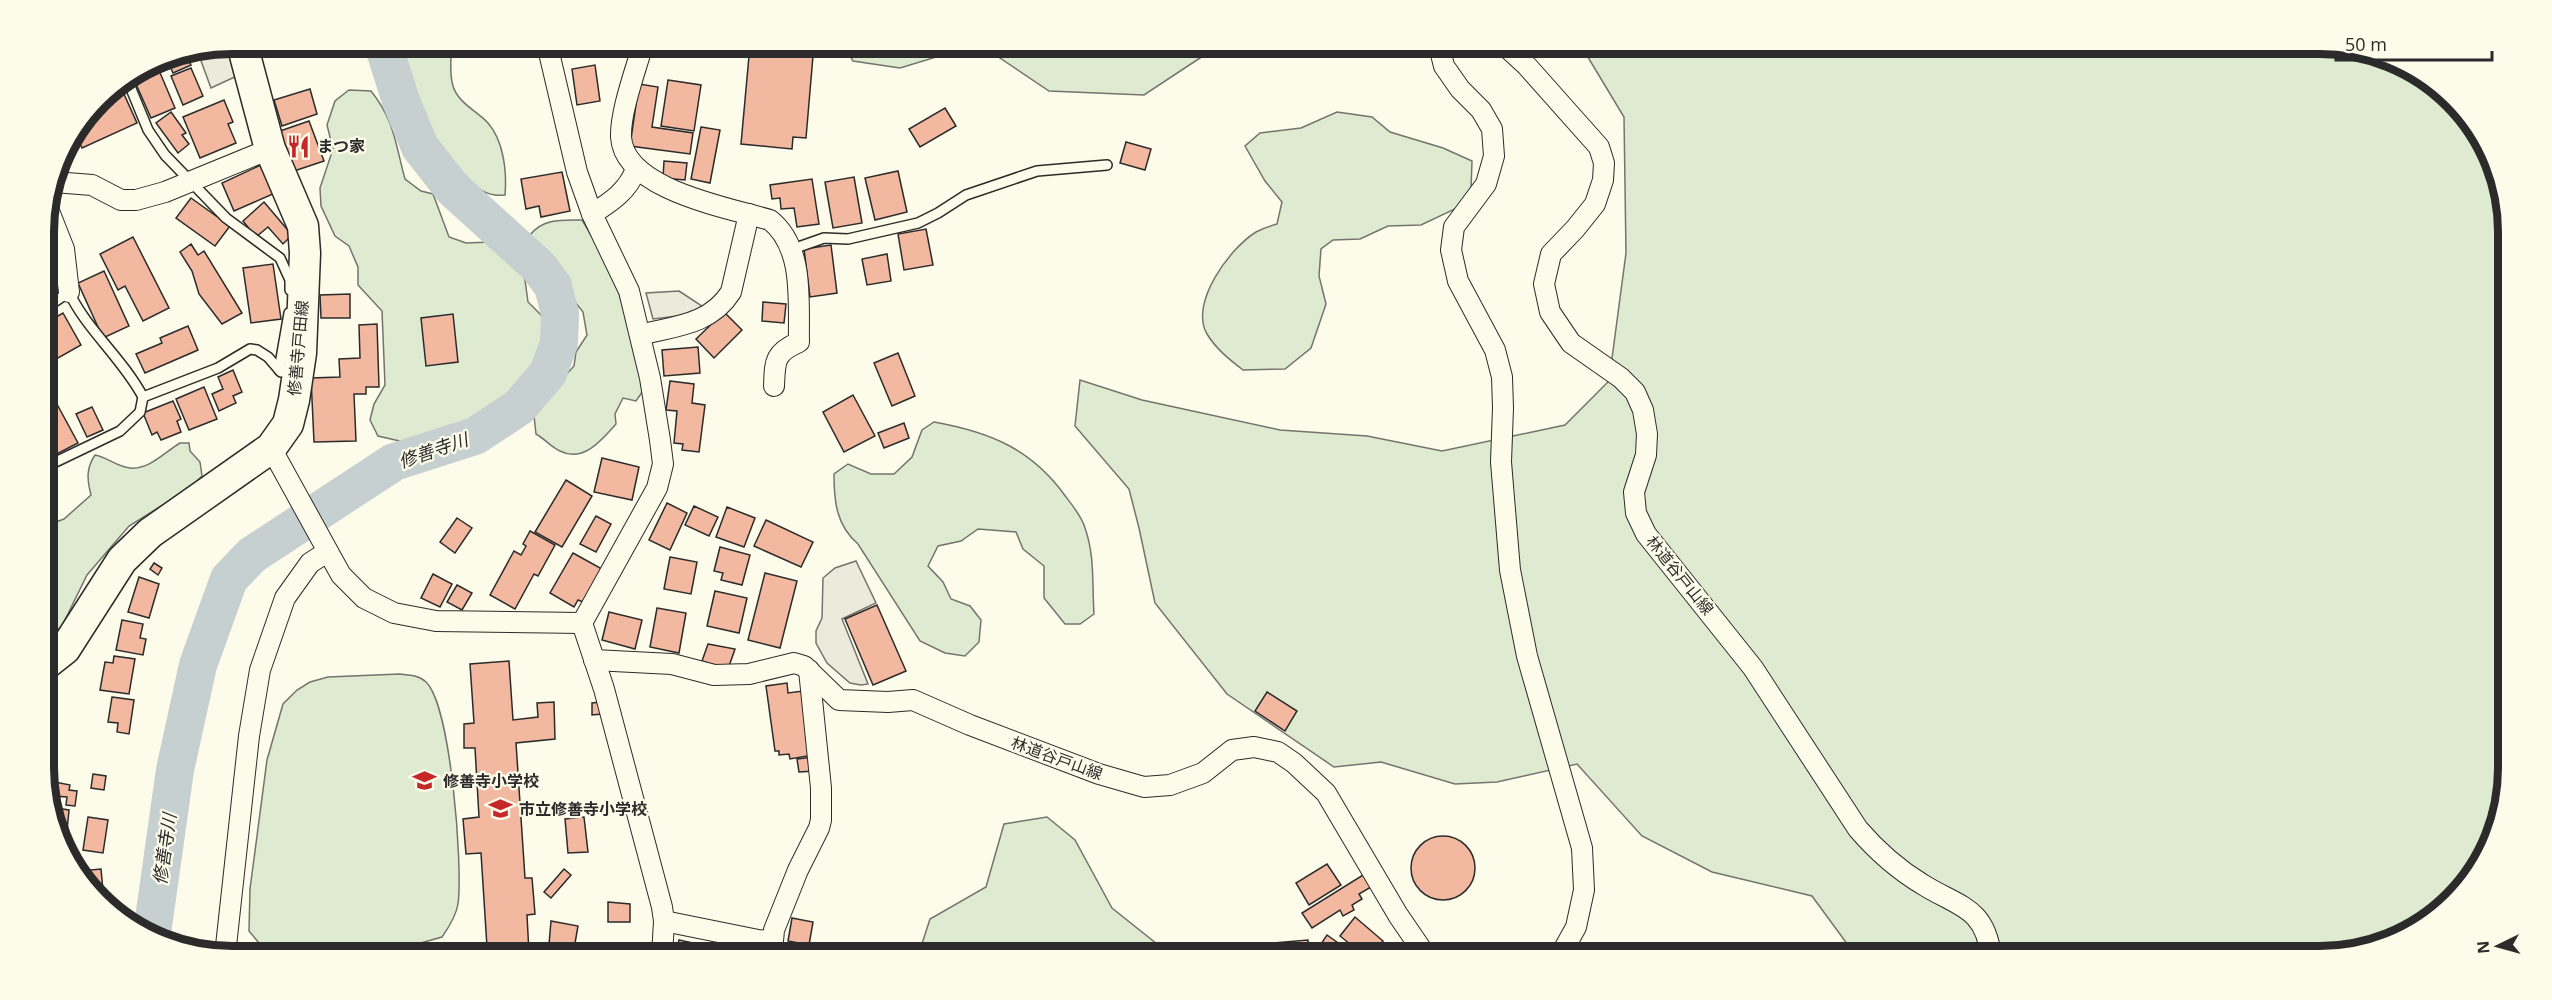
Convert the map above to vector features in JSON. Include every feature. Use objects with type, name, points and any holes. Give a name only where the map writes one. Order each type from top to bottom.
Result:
[{"type":"main road","name":"修善寺戸田線","points":[[54,658],[65,649],[122,560],[150,533],[275,456],[288,424],[287,380],[301,353],[305,253],[303,226],[270,149],[245,54]]},
{"type":"street","points":[[549,54],[577,172],[592,214],[629,291],[657,420],[663,464],[661,478],[582,622],[604,689],[664,921],[663,946]]},
{"type":"street","points":[[640,54],[626,103],[621,138],[636,169],[652,181],[698,199],[770,220],[778,227],[790,250],[799,276],[799,342],[786,348],[776,360],[774,386]]},
{"type":"street","points":[[1441,54],[1444,66],[1460,89],[1481,110],[1492,129],[1494,156],[1486,184],[1454,227],[1451,250],[1458,281],[1495,350],[1502,377],[1501,462],[1510,570],[1527,656],[1582,848],[1584,890],[1576,927],[1566,946]]},
{"type":"street","name":"林道谷戸山線","points":[[1514,54],[1599,147],[1604,163],[1603,180],[1595,204],[1551,254],[1544,284],[1550,312],[1571,343],[1622,378],[1635,392],[1643,410],[1647,434],[1646,455],[1634,492],[1636,513],[1646,534],[1753,668],[1858,830],[1879,854],[1901,871],[1971,911],[1984,926],[1989,936],[1990,946]]},
{"type":"street","points":[[61,183],[92,185],[121,200],[136,200],[192,181],[270,149]]},
{"type":"street","points":[[592,214],[616,199],[632,179],[636,169]]},
{"type":"street","points":[[640,335],[697,320],[712,314],[724,303],[730,292],[749,214]]},
{"type":"street","points":[[54,222],[64,249],[69,292]]},
{"type":"street","points":[[275,456],[341,575],[364,598],[394,613],[436,621],[582,622]]},
{"type":"street","points":[[226,946],[248,747],[260,670],[285,598],[324,547]]},
{"type":"street","points":[[594,660],[672,664],[714,675],[749,674],[794,663],[809,670],[821,788],[821,820],[774,930],[774,946]]},
{"type":"street","name":"林道谷戸山線","points":[[809,670],[839,700],[888,702],[913,700],[970,725],[1099,774],[1144,787],[1170,784],[1203,773],[1232,750],[1254,747],[1278,752],[1294,763],[1326,793],[1398,915],[1419,946]]},
{"type":"street","points":[[664,921],[758,940],[770,946]]},
{"type":"lane","points":[[130,86],[148,130],[165,155],[192,181],[208,202],[280,258],[290,280],[287,380]]},
{"type":"lane","points":[[790,250],[824,238],[848,239],[918,223],[966,195],[1037,171],[1107,165]]},
{"type":"lane","points":[[54,302],[69,292],[143,397],[140,411],[120,431],[54,463]]},
{"type":"lane","points":[[143,397],[218,369],[250,349],[257,350],[287,380]]},
{"type":"green space","points":[[403,54],[452,54],[451,71],[455,92],[463,102],[488,123],[498,139],[505,167],[505,195],[484,192],[441,154],[433,132],[407,82]]},
{"type":"green space","points":[[849,54],[946,54],[900,68],[853,61]]},
{"type":"green space","points":[[994,54],[1206,54],[1144,95],[1049,91]]},
{"type":"green space","points":[[1586,54],[2331,54],[2377,63],[2399,72],[2437,98],[2468,133],[2484,164],[2492,186],[2498,232],[2498,779],[2489,825],[2480,847],[2454,885],[2437,902],[2409,922],[2377,937],[2331,946],[1849,946],[1812,896],[1712,872],[1642,836],[1577,764],[1497,782],[1455,784],[1381,762],[1334,767],[1227,694],[1155,603],[1129,489],[1075,426],[1080,380],[1142,400],[1280,430],[1367,436],[1442,451],[1565,425],[1609,381],[1626,253],[1624,117]]},
{"type":"green space","points":[[349,90],[371,91],[379,102],[390,123],[405,179],[421,191],[433,194],[449,237],[466,243],[491,242],[502,247],[514,257],[525,280],[528,302],[546,320],[540,357],[535,371],[498,410],[448,432],[404,442],[378,436],[370,420],[374,404],[385,385],[382,311],[358,285],[358,267],[349,246],[335,236],[321,206],[320,188],[333,149],[327,125],[335,101]]},
{"type":"green space","points":[[1337,112],[1372,117],[1390,132],[1443,148],[1472,161],[1471,189],[1457,208],[1421,225],[1388,226],[1360,239],[1333,240],[1321,249],[1319,276],[1326,304],[1311,348],[1285,369],[1243,370],[1215,345],[1207,334],[1203,321],[1203,307],[1215,277],[1235,250],[1256,232],[1277,224],[1282,202],[1265,181],[1245,146],[1260,133],[1301,128]]},
{"type":"green space","points":[[560,220],[582,220],[613,271],[645,388],[636,401],[623,398],[615,414],[616,424],[598,443],[584,452],[568,454],[536,434],[534,416],[550,384],[564,377],[574,366],[576,352],[587,335],[583,312],[568,293],[555,263],[540,250],[530,235],[535,229],[547,223]]},
{"type":"green space","points":[[934,422],[973,431],[1008,445],[1039,466],[1053,480],[1077,512],[1085,528],[1092,560],[1094,614],[1080,624],[1065,624],[1044,598],[1044,566],[1023,549],[1016,532],[978,529],[961,541],[938,546],[928,566],[943,582],[951,599],[970,606],[981,620],[979,642],[965,656],[945,653],[920,641],[858,544],[845,529],[836,503],[834,474],[848,464],[871,474],[894,474],[912,457],[922,430]]},
{"type":"green space","points":[[180,443],[189,443],[190,451],[200,462],[202,476],[190,488],[129,526],[87,575],[61,628],[54,631],[54,524],[64,519],[91,495],[88,474],[95,455],[130,468],[144,466]]},
{"type":"green space","points":[[400,674],[417,677],[426,682],[435,697],[448,753],[459,857],[458,904],[454,917],[442,937],[410,946],[265,946],[249,931],[250,889],[267,760],[283,704],[297,690],[310,682],[328,677]]},
{"type":"green space","points":[[1047,817],[1075,840],[1112,908],[1160,946],[921,946],[930,919],[986,887],[1004,824]]},
{"type":"shaded area","points":[[234,54],[239,75],[211,88],[200,57]]},
{"type":"shaded area","points":[[679,291],[705,308],[686,315],[653,319],[646,293]]},
{"type":"shaded area","points":[[856,561],[876,603],[842,619],[868,684],[861,685],[850,683],[827,663],[816,643],[816,631],[822,618],[823,578],[835,568]]},
{"type":"building","points":[[563,54],[586,54],[563,56]]},
{"type":"building","points":[[749,54],[813,54],[806,138],[793,137],[792,149],[741,144]]},
{"type":"building","points":[[189,59],[191,65],[173,73],[170,66],[167,67],[175,63]]},
{"type":"building","points":[[595,65],[600,101],[577,105],[572,69]]},
{"type":"building","points":[[191,68],[203,96],[183,105],[171,76]]},
{"type":"building","points":[[159,70],[175,108],[151,118],[135,83]]},
{"type":"building","points":[[668,80],[701,85],[694,131],[661,126]]},
{"type":"building","points":[[639,84],[658,87],[652,127],[693,133],[690,154],[630,146]]},
{"type":"building","points":[[310,89],[317,114],[282,126],[274,100]]},
{"type":"building","points":[[123,92],[137,123],[82,148],[79,141],[84,133],[106,106]]},
{"type":"building","points":[[224,100],[233,122],[228,124],[236,143],[200,158],[183,117]]},
{"type":"building","points":[[945,108],[956,126],[920,147],[909,129]]},
{"type":"building","points":[[171,112],[186,133],[182,135],[189,144],[178,153],[156,123]]},
{"type":"building","points":[[309,121],[324,161],[294,171],[280,131]]},
{"type":"building","points":[[701,127],[720,130],[710,183],[691,179]]},
{"type":"building","points":[[1126,142],[1151,149],[1145,170],[1120,163]]},
{"type":"building","points":[[664,161],[687,163],[685,180],[663,178]]},
{"type":"building","points":[[263,164],[275,193],[234,211],[222,183]]},
{"type":"building","points":[[898,171],[907,212],[875,220],[865,178]]},
{"type":"building","points":[[562,172],[570,211],[541,217],[539,206],[526,209],[521,179]]},
{"type":"building","points":[[854,177],[862,223],[833,228],[825,182]]},
{"type":"building","points":[[812,179],[819,224],[797,227],[794,208],[781,209],[780,198],[772,199],[770,185]]},
{"type":"building","points":[[191,198],[230,226],[215,246],[176,218]]},
{"type":"building","points":[[264,202],[292,235],[283,244],[268,227],[256,237],[243,221]]},
{"type":"building","points":[[926,229],[933,265],[904,270],[898,234]]},
{"type":"building","points":[[133,237],[169,308],[143,321],[125,286],[118,290],[100,254]]},
{"type":"building","points":[[191,244],[198,255],[204,251],[242,313],[222,324],[199,294],[192,271],[180,252]]},
{"type":"building","points":[[831,245],[837,293],[810,297],[804,249]]},
{"type":"building","points":[[887,254],[891,281],[867,285],[862,259]]},
{"type":"building","points":[[273,264],[281,319],[251,323],[243,268]]},
{"type":"building","points":[[104,271],[129,326],[103,338],[78,283]]},
{"type":"building","points":[[350,294],[350,318],[321,318],[320,295]]},
{"type":"building","points":[[763,302],[786,304],[784,323],[762,321]]},
{"type":"building","points":[[724,312],[742,330],[714,358],[696,339]]},
{"type":"building","points":[[63,313],[81,345],[54,360],[54,318]]},
{"type":"building","points":[[453,314],[458,362],[426,366],[421,318]]},
{"type":"building","points":[[377,324],[379,387],[366,387],[366,394],[354,394],[356,441],[314,442],[311,378],[340,377],[339,359],[360,358],[359,325]]},
{"type":"building","points":[[188,326],[198,350],[145,373],[136,354],[162,343],[160,338]]},
{"type":"building","points":[[698,347],[700,373],[664,376],[662,350]]},
{"type":"building","points":[[898,353],[915,396],[892,406],[874,363]]},
{"type":"building","points":[[233,370],[242,392],[233,396],[236,403],[219,411],[212,394],[223,389],[218,377]]},
{"type":"building","points":[[670,381],[694,384],[692,403],[705,405],[699,452],[682,450],[683,444],[674,443],[677,411],[666,410]]},
{"type":"building","points":[[204,387],[217,419],[189,430],[176,399]]},
{"type":"building","points":[[853,395],[875,436],[844,452],[823,412]]},
{"type":"building","points":[[173,401],[181,419],[177,421],[181,432],[161,440],[157,432],[152,435],[143,413]]},
{"type":"building","points":[[58,406],[78,443],[54,455],[54,408]]},
{"type":"building","points":[[92,407],[103,430],[87,437],[76,414]]},
{"type":"building","points":[[904,423],[909,438],[884,448],[878,433]]},
{"type":"building","points":[[602,458],[639,467],[632,500],[594,492]]},
{"type":"building","points":[[566,480],[592,496],[562,547],[535,532]]},
{"type":"building","points":[[667,503],[687,513],[670,550],[649,540]]},
{"type":"building","points":[[694,506],[718,517],[709,536],[685,525]]},
{"type":"building","points":[[727,507],[755,518],[744,547],[716,537]]},
{"type":"building","points":[[596,516],[611,524],[596,552],[580,544]]},
{"type":"building","points":[[457,518],[472,528],[455,553],[440,542]]},
{"type":"building","points":[[766,520],[813,542],[801,567],[754,546]]},
{"type":"building","points":[[530,531],[555,545],[538,576],[534,574],[515,609],[490,595],[514,551],[521,555],[526,546],[523,544]]},
{"type":"building","points":[[720,547],[750,555],[742,585],[721,580],[723,573],[714,571]]},
{"type":"building","points":[[573,553],[602,569],[583,602],[578,600],[574,607],[550,593]]},
{"type":"building","points":[[670,557],[697,562],[691,594],[664,589]]},
{"type":"building","points":[[154,563],[162,568],[158,575],[150,569]]},
{"type":"building","points":[[765,573],[797,581],[780,648],[748,640]]},
{"type":"building","points":[[433,574],[452,584],[440,607],[421,598]]},
{"type":"building","points":[[139,577],[159,584],[149,618],[128,612]]},
{"type":"building","points":[[457,585],[472,593],[462,610],[447,602]]},
{"type":"building","points":[[715,591],[747,598],[739,633],[707,626]]},
{"type":"building","points":[[877,605],[906,671],[873,685],[845,619]]},
{"type":"building","points":[[657,608],[686,613],[679,653],[650,647]]},
{"type":"building","points":[[609,612],[642,620],[635,649],[602,640]]},
{"type":"building","points":[[122,620],[143,624],[140,638],[146,639],[143,655],[116,650]]},
{"type":"building","points":[[708,644],[735,649],[728,669],[702,661]]},
{"type":"building","points":[[114,656],[135,659],[129,694],[100,690],[105,662],[113,663]]},
{"type":"building","points":[[509,661],[513,720],[538,717],[537,703],[554,702],[555,739],[516,743],[525,878],[532,878],[535,914],[527,915],[529,946],[487,946],[481,853],[466,854],[463,819],[479,817],[475,748],[464,748],[464,724],[474,723],[470,664]]},
{"type":"building","points":[[787,683],[788,693],[803,691],[813,755],[790,759],[789,754],[779,755],[779,751],[775,751],[766,686]]},
{"type":"building","points":[[1267,692],[1297,711],[1285,731],[1255,711]]},
{"type":"building","points":[[112,697],[134,700],[129,734],[117,732],[118,723],[108,722]]},
{"type":"building","points":[[601,702],[602,714],[592,715],[592,703]]},
{"type":"building","points":[[813,757],[815,771],[799,772],[797,759]]},
{"type":"building","points":[[93,774],[106,776],[104,790],[91,788]]},
{"type":"building","points":[[55,782],[70,785],[69,790],[77,791],[75,806],[66,805],[67,797],[56,796]]},
{"type":"building","points":[[59,808],[69,810],[67,834]]},
{"type":"building","points":[[88,817],[108,820],[103,853],[83,850]]},
{"type":"building","points":[[584,817],[588,852],[568,853],[565,819]]},
{"type":"building","points":[[1443,836],[1461,842],[1469,850],[1475,868],[1469,886],[1461,894],[1443,900],[1425,894],[1417,886],[1411,868],[1417,850],[1425,842]]},
{"type":"building","points":[[1327,864],[1341,885],[1309,905],[1296,883]]},
{"type":"building","points":[[101,869],[103,890],[98,885],[87,870]]},
{"type":"building","points":[[564,869],[571,875],[551,898],[544,892]]},
{"type":"building","points":[[1363,875],[1371,887],[1359,894],[1362,899],[1352,905],[1354,910],[1343,916],[1340,910],[1312,928],[1302,913]]},
{"type":"building","points":[[608,902],[630,904],[630,922],[608,922]]},
{"type":"building","points":[[1355,917],[1383,941],[1379,946],[1352,946],[1340,936]]},
{"type":"building","points":[[792,918],[813,922],[809,945],[788,941]]},
{"type":"building","points":[[551,921],[578,926],[575,946],[549,946]]},
{"type":"building","points":[[1327,935],[1342,946],[1320,946]]},
{"type":"building","points":[[679,940],[707,946],[678,946]]},
{"type":"building","points":[[1308,940],[1308,946],[1260,946],[1260,944]]},
{"type":"waterway","name":"修善寺川","points":[[153,928],[175,770],[198,665],[229,579],[252,555],[394,462],[475,436],[519,407],[548,373],[559,343],[560,314],[553,286],[538,266],[453,189],[420,147],[401,101],[386,54]]},
{"type":"place","name":"まつ家","points":[[299,146]]},
{"type":"place","name":"修善寺小学校","points":[[425,781]]},
{"type":"place","name":"市立修善寺小学校","points":[[501,809]]}]
